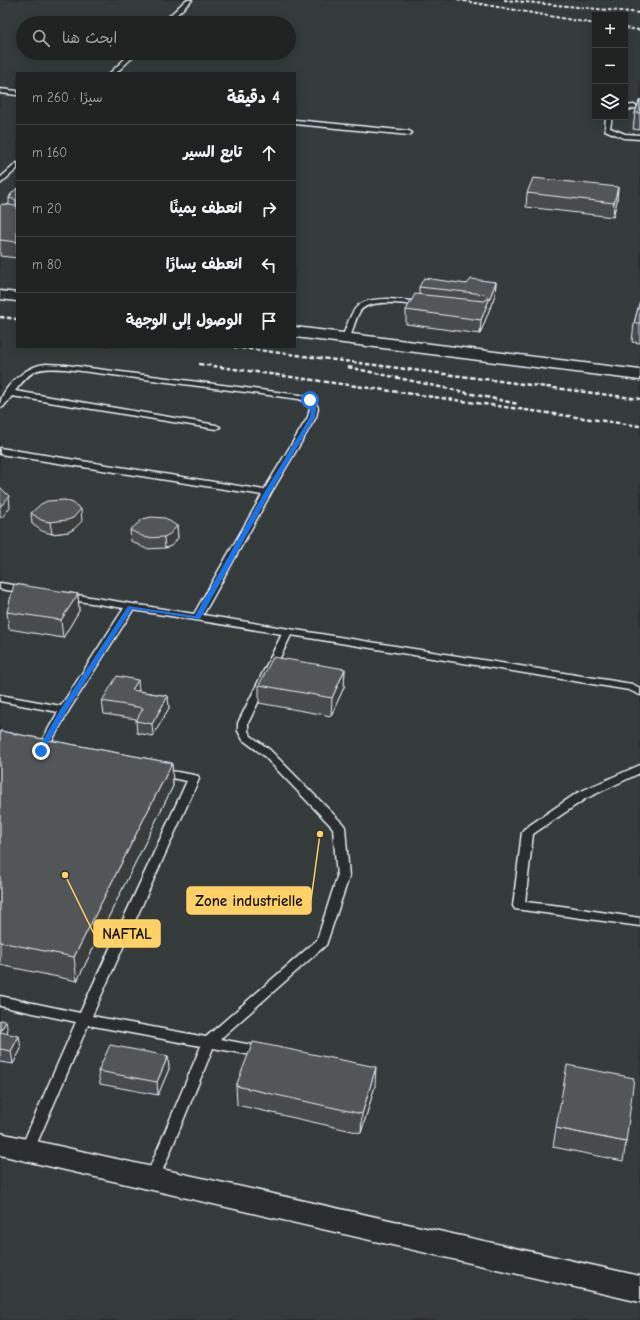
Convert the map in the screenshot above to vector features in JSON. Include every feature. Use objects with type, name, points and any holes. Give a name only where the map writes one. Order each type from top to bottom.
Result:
[{"type":"street","points":[[0,296],[16,297]]},
{"type":"street","points":[[296,332],[640,375]]},
{"type":"street","points":[[0,1144],[640,1289]]},
{"type":"lane","points":[[172,16],[189,0]]},
{"type":"lane","points":[[114,72],[127,60]]},
{"type":"lane","points":[[0,91],[16,93]]},
{"type":"lane","points":[[628,108],[634,107]]},
{"type":"lane","points":[[608,120],[607,129],[624,136],[640,137]]},
{"type":"lane","points":[[296,122],[409,133]]},
{"type":"lane","points":[[0,182],[4,174],[16,166]]},
{"type":"lane","points":[[346,338],[358,309],[368,303],[384,301],[431,305]]},
{"type":"lane","points":[[0,405],[27,372],[36,368],[47,366],[66,367],[300,397],[310,400],[314,408],[312,417],[267,493],[197,618]]},
{"type":"lane","points":[[11,393],[216,427]]},
{"type":"lane","points":[[0,451],[267,493]]},
{"type":"lane","points":[[0,586],[38,592]]},
{"type":"lane","points":[[54,594],[632,688],[640,692]]},
{"type":"lane","points":[[41,751],[64,710],[130,607]]},
{"type":"lane","points":[[152,1179],[209,1042],[322,942],[343,877],[339,827],[266,752],[247,738],[243,731],[243,724],[287,633]]},
{"type":"lane","points":[[0,698],[64,710]]},
{"type":"lane","points":[[27,748],[56,754]]},
{"type":"lane","points":[[640,768],[581,796],[528,832],[519,906],[561,910],[640,922]]},
{"type":"lane","points":[[27,1150],[84,1019],[194,779],[148,771]]},
{"type":"lane","points":[[0,1001],[84,1019],[271,1053]]},
{"type":"shaded area","points":[[0,0],[640,0],[640,1320],[0,1320]]},
{"type":"building","points":[[640,99],[640,113],[635,113]]},
{"type":"building","points":[[533,178],[618,187],[614,203],[527,193]]},
{"type":"building","points":[[16,189],[16,200],[9,198],[12,195],[10,195]]},
{"type":"building","points":[[2,204],[16,206],[16,242],[0,240],[0,206]]},
{"type":"building","points":[[424,278],[467,284],[471,279],[496,282],[481,320],[406,310],[415,294],[484,301],[489,298],[484,294],[419,287]]},
{"type":"building","points":[[640,301],[640,323],[634,323]]},
{"type":"building","points":[[0,487],[9,496],[0,506]]},
{"type":"building","points":[[65,500],[73,503],[81,509],[73,518],[50,522],[41,520],[31,513],[47,501]]},
{"type":"building","points":[[151,517],[165,518],[177,526],[170,534],[164,537],[146,538],[130,530],[143,519]]},
{"type":"building","points":[[14,584],[78,594],[61,620],[7,612]]},
{"type":"building","points":[[273,657],[345,669],[332,698],[259,685]]},
{"type":"building","points":[[117,676],[138,680],[132,690],[168,696],[152,724],[136,721],[143,708],[102,701]]},
{"type":"building","points":[[0,731],[172,763],[74,957],[0,942]]},
{"type":"building","points":[[0,1020],[6,1021],[0,1032]]},
{"type":"building","points":[[0,1032],[19,1036],[11,1051],[0,1049]]},
{"type":"building","points":[[253,1042],[376,1067],[362,1114],[236,1086]]},
{"type":"building","points":[[110,1045],[168,1056],[157,1082],[98,1071]]},
{"type":"building","points":[[567,1065],[634,1078],[626,1142],[556,1128]]},
{"type":"railway","points":[[458,0],[592,23]]},
{"type":"railway","points":[[504,0],[640,13]]},
{"type":"railway","points":[[628,28],[640,30]]},
{"type":"railway","points":[[0,317],[16,319]]},
{"type":"railway","points":[[242,348],[640,399]]},
{"type":"railway","points":[[199,364],[640,426]]},
{"type":"railway","points":[[348,367],[518,404]]},
{"type":"place","name":"Zone industrielle","points":[[320,834]]},
{"type":"place","name":"NAFTAL","points":[[65,875]]},
{"type":"route","points":[[41,751],[64,710],[130,607],[197,618],[267,493],[312,417],[314,408],[310,400]]}]
